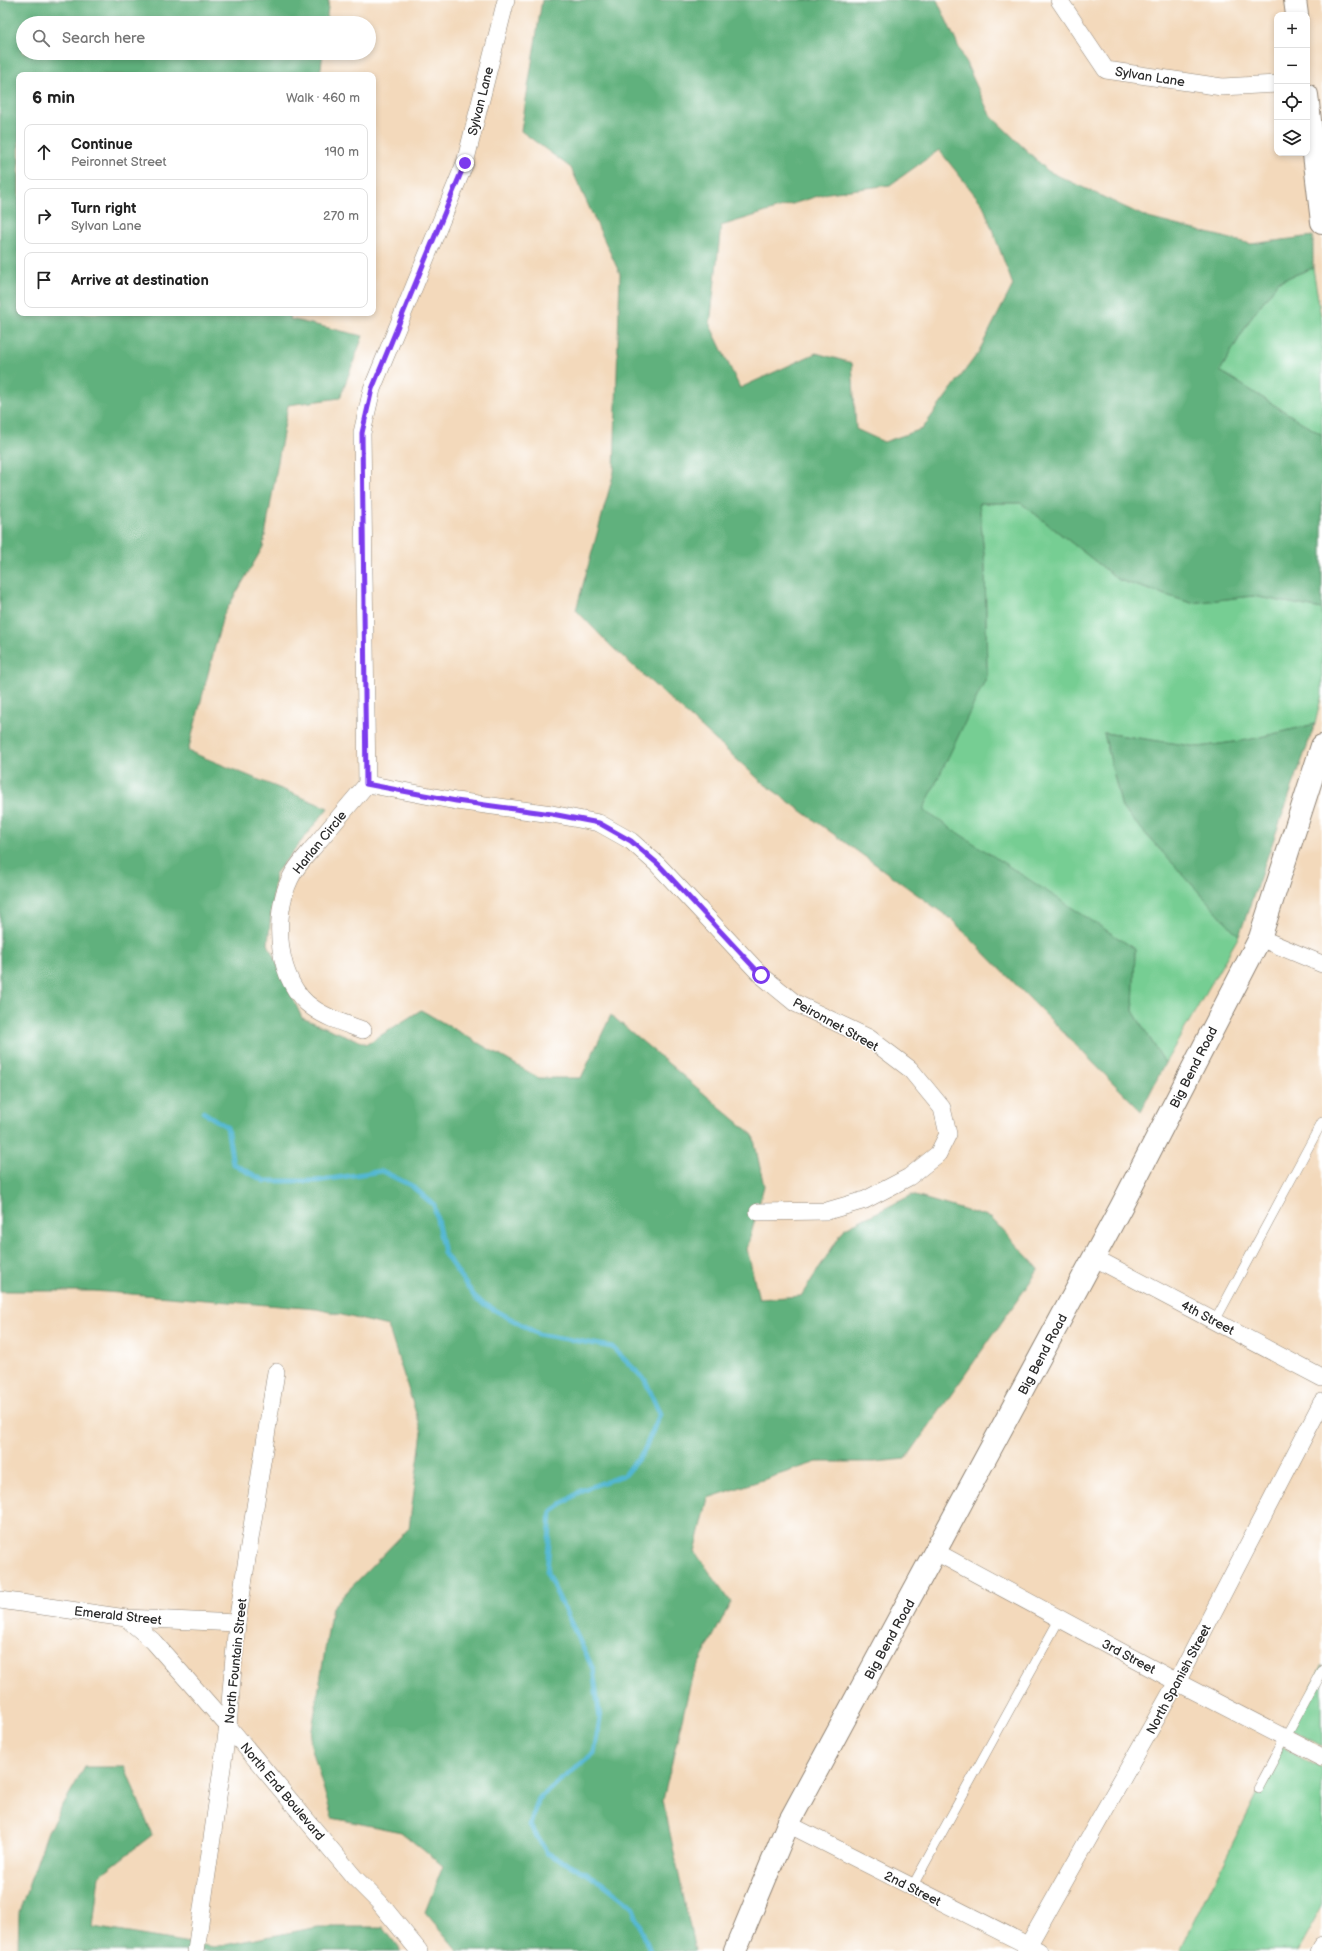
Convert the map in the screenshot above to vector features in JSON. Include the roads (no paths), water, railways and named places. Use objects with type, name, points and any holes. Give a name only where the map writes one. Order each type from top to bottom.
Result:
[{"type":"main road","points":[[1295,0],[1297,12]]},
{"type":"main road","points":[[1310,117],[1320,189],[1322,222]]},
{"type":"main road","name":"Big Bend Road","points":[[735,1951],[788,1824],[1121,1207],[1260,938],[1322,746]]},
{"type":"street","name":"Sylvan Lane","points":[[366,784],[362,433],[372,389],[465,163],[506,0]]},
{"type":"street","name":"Sylvan Lane","points":[[1059,0],[1106,70],[1222,88],[1274,84]]},
{"type":"street","name":"Harlan Circle","points":[[363,1030],[332,1018],[312,1008],[298,994],[282,959],[280,932],[281,903],[290,879],[301,862],[366,784]]},
{"type":"street","name":"Peironnet Street","points":[[366,784],[441,799],[552,814],[599,823],[631,841],[658,864],[761,975],[795,1003],[868,1038],[910,1069],[942,1108],[948,1134],[938,1154],[909,1177],[865,1200],[827,1211],[758,1212]]},
{"type":"street","points":[[1260,938],[1322,964]]},
{"type":"street","name":"4th Street","points":[[1093,1257],[1322,1378]]},
{"type":"street","name":"North Fountain Street","points":[[196,1951],[228,1726],[237,1623],[276,1372]]},
{"type":"street","name":"North Spanish Street","points":[[1031,1949],[1177,1682],[1322,1402]]},
{"type":"street","name":"3rd Street","points":[[936,1552],[1177,1682],[1322,1758]]},
{"type":"street","name":"Emerald Street","points":[[0,1600],[126,1618],[237,1623]]},
{"type":"street","name":"North End Boulevard","points":[[126,1618],[153,1641],[228,1726],[354,1877],[379,1902],[419,1951]]},
{"type":"street","name":"2nd Street","points":[[788,1824],[1031,1949]]},
{"type":"street","points":[[1319,1951],[1322,1945]]},
{"type":"lane","points":[[1215,1321],[1322,1122]]},
{"type":"lane","points":[[912,1887],[1060,1618]]},
{"type":"lane","points":[[1258,1790],[1322,1670]]},
{"type":"waterway","points":[[203,1112],[227,1127],[233,1164],[265,1181],[316,1181],[382,1171],[412,1186],[434,1205],[444,1253],[477,1300],[538,1334],[612,1347],[645,1380],[660,1414],[643,1453],[624,1475],[582,1490],[551,1512],[547,1573],[593,1669],[600,1719],[594,1753],[539,1798],[530,1825],[547,1853],[600,1881],[632,1906],[650,1951]]}]
